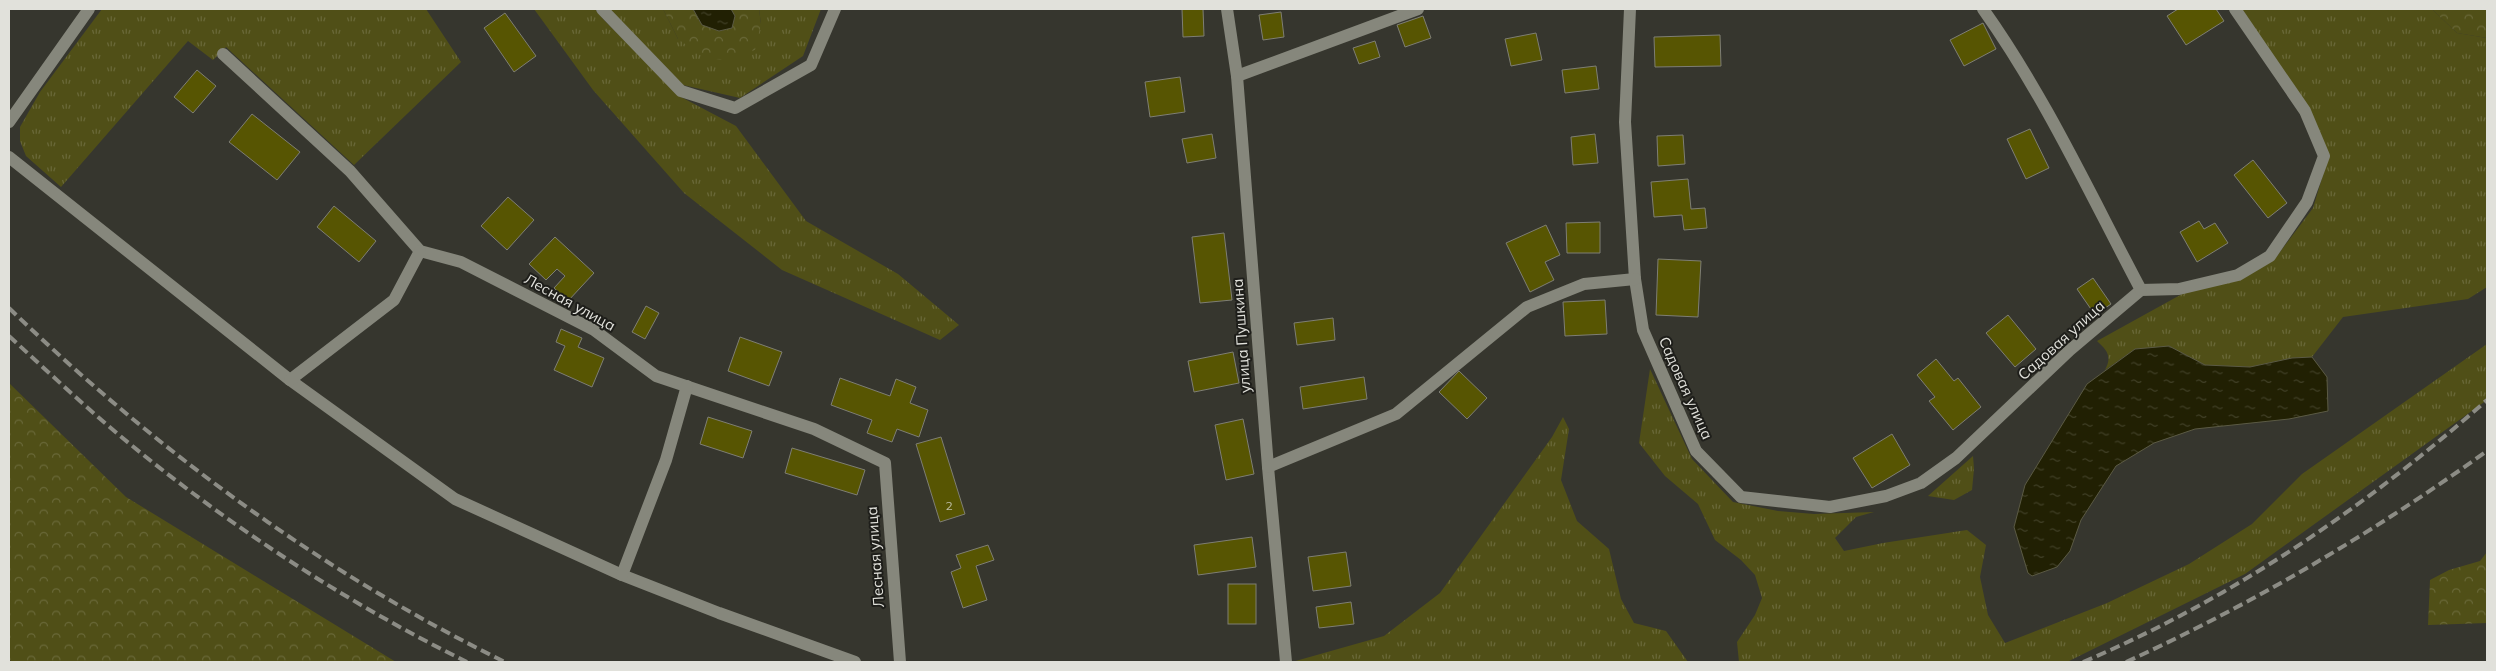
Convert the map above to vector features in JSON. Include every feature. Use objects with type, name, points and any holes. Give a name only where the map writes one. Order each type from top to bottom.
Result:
[{"type":"street","points":[[9,122],[89,9]]},
{"type":"street","points":[[602,9],[680,91],[735,108],[811,64],[835,9]]},
{"type":"street","name":"улица Пушкина","points":[[1227,9],[1237,76],[1268,467],[1286,662]]},
{"type":"street","points":[[1237,76],[1418,9]]},
{"type":"street","name":"Садовая улица","points":[[1630,9],[1625,122],[1635,279],[1643,330],[1696,450],[1741,497],[1830,507],[1886,496],[1921,484],[1956,458],[2070,350],[2141,290]]},
{"type":"street","points":[[1984,9],[2003,37],[2055,127],[2141,290],[2179,289],[2238,275],[2270,256],[2307,202],[2324,156],[2304,111],[2235,9]]},
{"type":"street","points":[[223,54],[350,172],[420,251],[394,300],[290,380]]},
{"type":"street","points":[[9,157],[290,380],[455,499],[622,575],[719,613],[856,662]]},
{"type":"street","name":"Лесная улица","points":[[420,251],[461,262],[594,330],[656,376],[814,429],[885,463],[900,662]]},
{"type":"street","points":[[1268,467],[1396,414],[1526,307],[1584,284],[1635,279]]},
{"type":"street","points":[[622,575],[666,460],[687,386]]},
{"type":"green space","points":[[102,9],[426,9],[461,62],[354,165],[226,47],[213,60],[188,41],[61,187],[26,156],[20,141],[20,127],[40,92]]},
{"type":"green space","points":[[534,9],[595,9],[681,97],[736,126],[806,221],[898,274],[959,325],[940,340],[782,270],[684,193],[593,90]]},
{"type":"green space","points":[[609,9],[663,9],[678,39],[761,24],[759,9],[821,9],[803,56],[740,98],[683,85]]},
{"type":"green space","points":[[663,9],[693,9],[702,25],[735,16],[731,9],[759,9],[761,24],[755,50],[728,61],[703,57],[678,39]]},
{"type":"green space","points":[[2237,9],[2432,9],[2457,33],[2487,38],[2487,287],[2468,299],[2343,317],[2312,357],[2292,358],[2250,367],[2205,365],[2169,346],[2135,349],[2105,370],[2108,354],[2097,341],[2182,294],[2274,260],[2313,208],[2329,155]]},
{"type":"green space","points":[[2432,9],[2487,9],[2487,38],[2457,33]]},
{"type":"green space","points":[[2487,344],[2487,400],[2245,574],[2067,662],[1739,662],[1737,642],[1755,615],[1762,598],[1755,575],[1741,560],[1715,540],[1698,504],[1665,476],[1639,443],[1650,369],[1692,459],[1733,502],[1778,511],[1814,514],[1874,512],[1856,517],[1835,538],[1844,551],[1967,530],[1986,545],[1980,577],[1988,615],[2005,643],[2107,603],[2189,564],[2252,524],[2302,474]]},
{"type":"green space","points":[[9,383],[126,497],[396,662],[12,662],[9,659]]},
{"type":"green space","points":[[1563,417],[1569,429],[1561,480],[1577,521],[1609,549],[1621,599],[1634,623],[1666,631],[1688,662],[1292,662],[1384,636],[1440,593],[1552,437]]},
{"type":"green space","points":[[1973,456],[1972,490],[1954,500],[1928,496]]},
{"type":"green space","points":[[2487,552],[2487,623],[2428,625],[2430,580],[2449,570],[2480,561]]},
{"type":"water","points":[[693,9],[731,9],[735,16],[732,28],[719,31],[702,25]]},
{"type":"water","points":[[2169,346],[2205,365],[2250,367],[2292,358],[2312,357],[2327,377],[2328,411],[2289,419],[2195,429],[2154,443],[2116,466],[2081,520],[2070,551],[2057,567],[2032,576],[2028,573],[2014,527],[2025,485],[2087,384],[2135,349]]},
{"type":"building","points":[[1182,9],[1203,9],[1204,36],[1183,37]]},
{"type":"building","points":[[2178,9],[2216,9],[2224,21],[2186,45],[2167,16]]},
{"type":"building","points":[[1281,12],[1284,37],[1263,40],[1259,15]]},
{"type":"building","points":[[505,13],[536,56],[514,72],[484,28]]},
{"type":"building","points":[[1423,16],[1431,38],[1405,47],[1397,25]]},
{"type":"building","points":[[1983,23],[1996,49],[1964,66],[1950,40]]},
{"type":"building","points":[[1536,33],[1542,60],[1511,66],[1505,39]]},
{"type":"building","points":[[1720,35],[1721,66],[1655,67],[1654,37]]},
{"type":"building","points":[[1375,41],[1380,57],[1359,64],[1353,48]]},
{"type":"building","points":[[1596,66],[1599,89],[1565,93],[1562,70]]},
{"type":"building","points":[[197,70],[216,86],[193,113],[174,97]]},
{"type":"building","points":[[1180,77],[1185,112],[1150,117],[1145,82]]},
{"type":"building","points":[[252,114],[300,152],[277,180],[229,142]]},
{"type":"building","points":[[2030,129],[2049,168],[2026,179],[2007,139]]},
{"type":"building","points":[[1212,134],[1216,158],[1187,163],[1182,139]]},
{"type":"building","points":[[1595,134],[1598,163],[1573,165],[1571,137]]},
{"type":"building","points":[[1683,135],[1685,164],[1658,166],[1657,136]]},
{"type":"building","points":[[2253,160],[2287,203],[2268,218],[2234,175]]},
{"type":"building","points":[[1688,179],[1691,209],[1705,208],[1707,228],[1684,230],[1682,215],[1654,217],[1651,182]]},
{"type":"building","points":[[508,197],[534,220],[507,250],[481,226]]},
{"type":"building","points":[[334,206],[376,241],[359,262],[317,227]]},
{"type":"building","points":[[2199,221],[2204,229],[2215,223],[2228,243],[2197,262],[2180,232]]},
{"type":"building","points":[[1600,222],[1600,253],[1567,253],[1566,223]]},
{"type":"building","points":[[1546,225],[1560,255],[1545,262],[1554,280],[1530,292],[1506,243]]},
{"type":"building","points":[[1224,233],[1232,300],[1200,303],[1192,237]]},
{"type":"building","points":[[555,237],[594,273],[568,301],[554,288],[565,276],[557,269],[546,280],[529,264]]},
{"type":"building","points":[[1658,259],[1701,261],[1698,317],[1656,315]]},
{"type":"building","points":[[2093,278],[2111,304],[2095,315],[2077,289]]},
{"type":"building","points":[[1605,300],[1607,334],[1565,336],[1563,302]]},
{"type":"building","points":[[646,306],[659,313],[645,339],[632,332]]},
{"type":"building","points":[[2008,315],[2036,349],[2015,367],[1986,333]]},
{"type":"building","points":[[1333,318],[1335,340],[1297,345],[1294,323]]},
{"type":"building","points":[[561,329],[582,338],[578,347],[604,358],[592,387],[554,370],[565,346],[556,342]]},
{"type":"building","points":[[740,337],[782,352],[769,386],[728,371]]},
{"type":"building","points":[[1233,352],[1239,383],[1194,392],[1188,361]]},
{"type":"building","points":[[1936,359],[1954,381],[1958,378],[1981,407],[1953,430],[1929,401],[1935,397],[1917,375]]},
{"type":"building","points":[[1459,371],[1487,398],[1467,419],[1439,392]]},
{"type":"building","points":[[1364,377],[1367,399],[1303,409],[1300,387]]},
{"type":"building","points":[[840,378],[890,396],[896,379],[916,387],[910,403],[928,410],[919,437],[897,429],[892,442],[867,433],[872,420],[831,405]]},
{"type":"building","points":[[708,417],[752,431],[743,458],[700,444]]},
{"type":"building","points":[[1243,419],[1254,474],[1226,480],[1215,425]]},
{"type":"building","points":[[1892,434],[1910,465],[1872,488],[1853,458]]},
{"type":"building","points":[[941,437],[965,514],[940,522],[916,444]]},
{"type":"building","points":[[792,448],[865,470],[857,495],[785,473]]},
{"type":"building","points":[[1252,537],[1256,567],[1198,575],[1194,545]]},
{"type":"building","points":[[988,545],[994,560],[976,566],[987,600],[963,608],[951,572],[961,568],[956,555]]},
{"type":"building","points":[[1346,552],[1351,586],[1313,591],[1308,557]]},
{"type":"building","points":[[1228,584],[1256,584],[1256,624],[1228,624]]},
{"type":"building","points":[[1351,602],[1354,624],[1319,628],[1316,607]]},
{"type":"railway","points":[[9,308],[123,411],[182,459],[243,504],[306,548],[371,589],[437,627],[505,662]]},
{"type":"railway","points":[[9,336],[119,435],[159,468],[243,529],[330,587],[467,662]]},
{"type":"railway","points":[[2083,662],[2138,637],[2192,609],[2296,547],[2394,477],[2487,400]]},
{"type":"railway","points":[[2126,662],[2220,616],[2312,565],[2401,510],[2487,451]]}]
